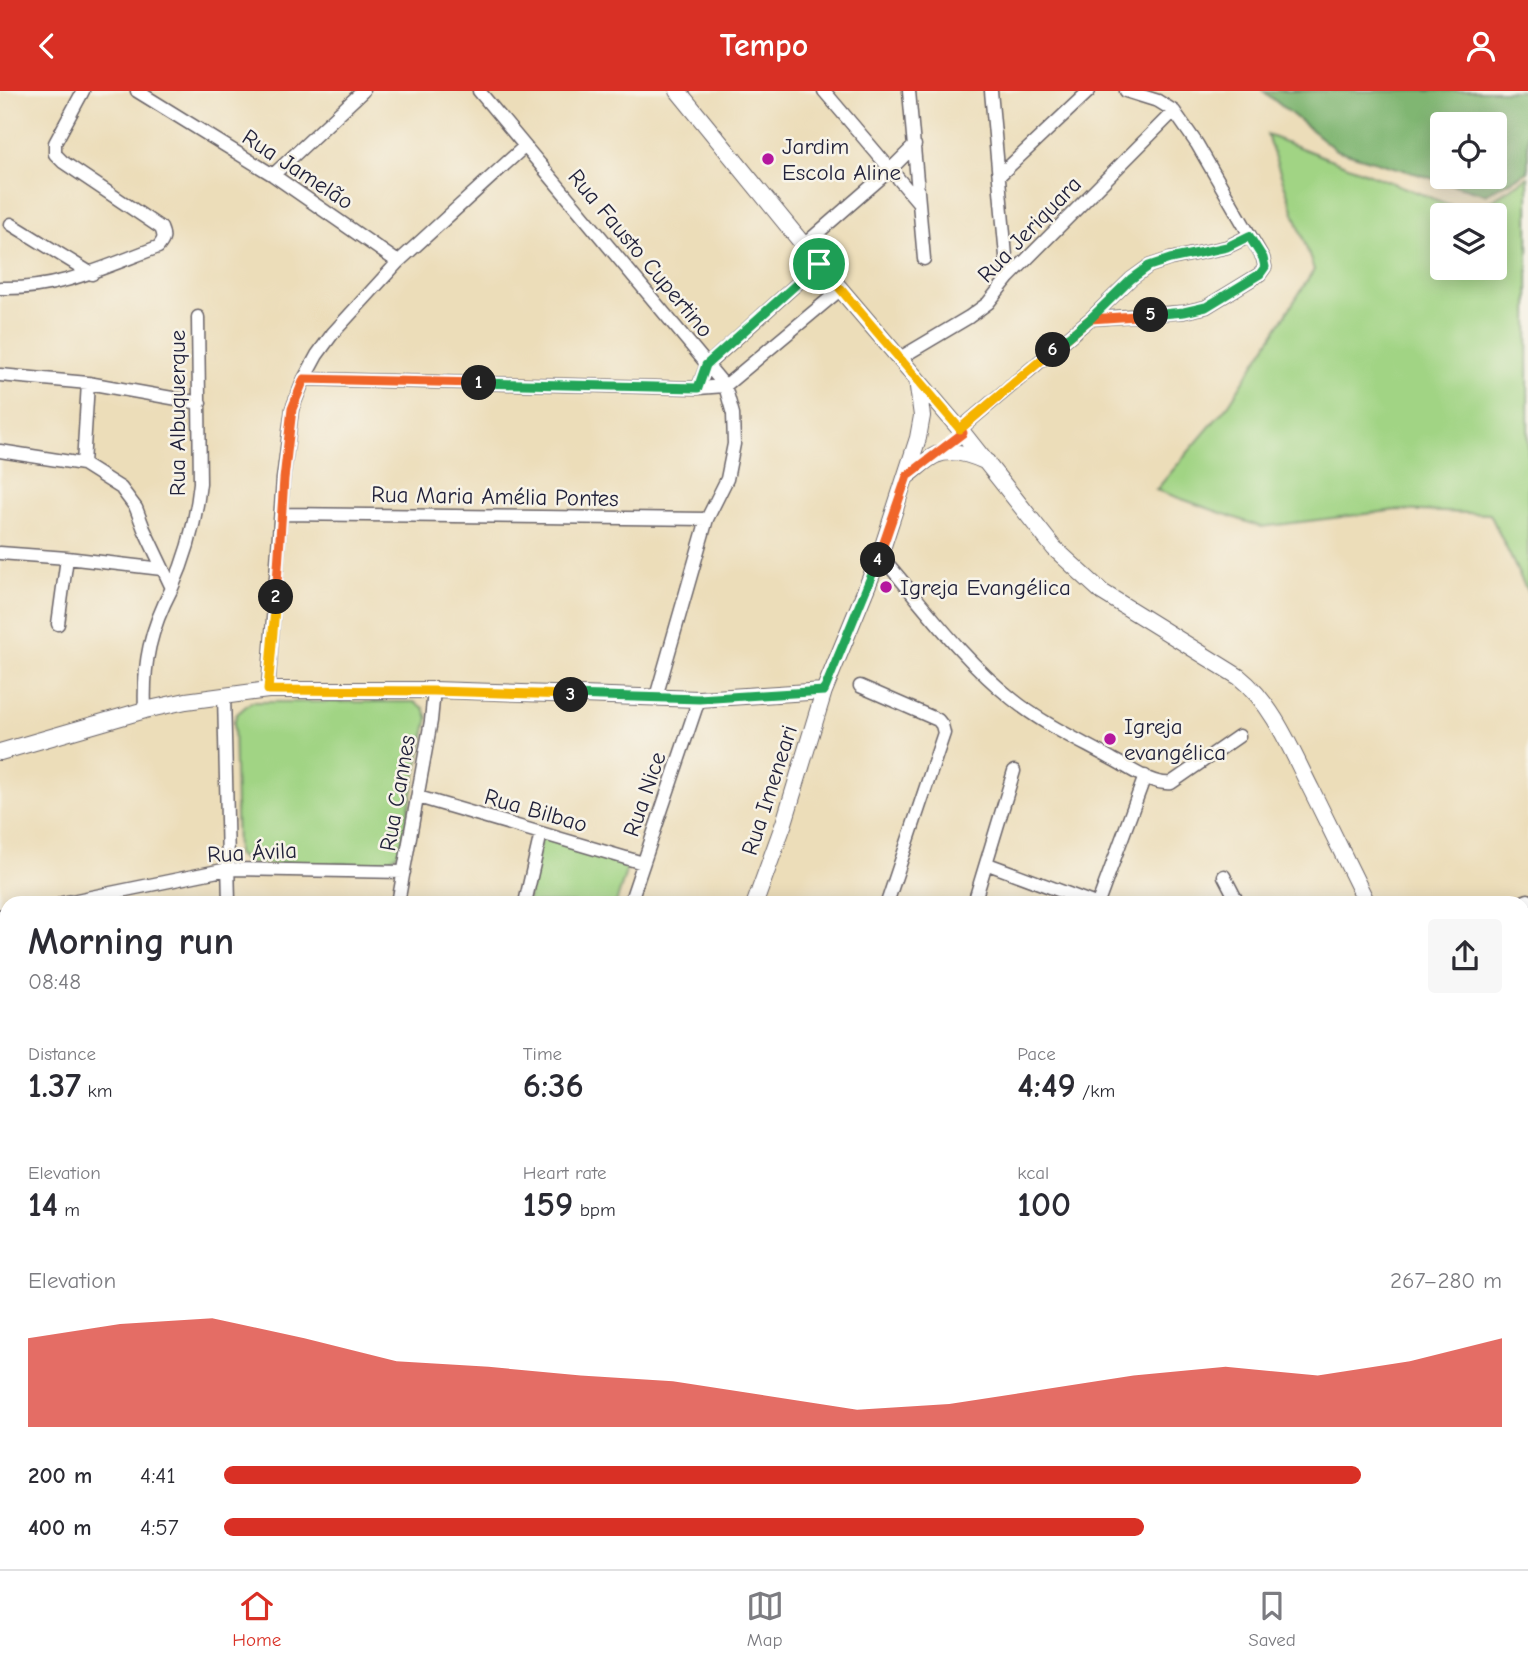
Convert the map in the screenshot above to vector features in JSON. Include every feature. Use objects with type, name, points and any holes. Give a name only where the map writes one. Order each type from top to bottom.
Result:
[{"type":"street","points":[[0,288],[38,287],[92,274],[158,247],[163,241],[161,228],[55,155],[55,143],[83,91]]},
{"type":"street","name":"Rua Jamelão","points":[[137,91],[273,175],[398,261]]},
{"type":"street","points":[[273,175],[363,91]]},
{"type":"street","name":"Rua Fausto Cupertino","points":[[479,91],[725,386],[733,414],[734,444],[727,479],[707,519],[656,697]]},
{"type":"street","points":[[678,91],[819,264],[962,431],[1054,548],[1102,592],[1240,677],[1254,689],[1296,760],[1364,896]]},
{"type":"street","points":[[824,91],[919,203]]},
{"type":"street","points":[[909,91],[924,259]]},
{"type":"street","points":[[991,91],[1008,278]]},
{"type":"street","points":[[1000,175],[1089,91]]},
{"type":"street","points":[[1090,319],[1184,312],[1206,307],[1260,274],[1265,267],[1263,258],[1197,144],[1174,111],[1158,101],[1126,91]]},
{"type":"street","name":"Rua Jeriquara","points":[[900,358],[988,303],[1008,278],[1174,111]]},
{"type":"street","points":[[805,244],[915,145]]},
{"type":"street","points":[[268,690],[292,409],[304,379],[333,333],[398,261],[524,147]]},
{"type":"street","points":[[11,224],[92,274]]},
{"type":"street","points":[[907,476],[936,455],[1090,319],[1131,279],[1149,266],[1227,247],[1249,236]]},
{"type":"street","points":[[698,388],[706,365],[819,264]]},
{"type":"street","points":[[304,379],[698,388],[725,386],[841,289]]},
{"type":"street","name":"Rua Albuquerque","points":[[145,710],[144,678],[149,642],[157,616],[187,554],[198,509],[198,317]]},
{"type":"street","points":[[0,375],[88,383],[200,403]]},
{"type":"street","name":"Rua Imeneari","points":[[758,896],[784,823],[824,691],[880,555],[907,476],[922,416],[917,380]]},
{"type":"street","points":[[83,464],[88,383]]},
{"type":"street","points":[[0,451],[83,464],[121,488],[136,508],[172,588]]},
{"type":"street","points":[[936,455],[957,453],[987,462]]},
{"type":"street","name":"Rua Maria Amélia Pontes","points":[[282,514],[707,519]]},
{"type":"street","points":[[0,553],[162,569]]},
{"type":"street","points":[[880,555],[969,660],[1011,698],[1044,721],[1145,776],[1171,783],[1239,736]]},
{"type":"street","points":[[58,624],[67,558]]},
{"type":"street","points":[[860,686],[938,720],[944,733],[889,896]]},
{"type":"street","points":[[1,748],[145,710],[224,695],[268,690],[434,691],[699,699],[824,691]]},
{"type":"street","name":"Rua Cannes","points":[[399,896],[434,691]]},
{"type":"street","points":[[224,695],[229,896]]},
{"type":"street","name":"Rua Nice","points":[[632,896],[699,699]]},
{"type":"street","points":[[977,896],[1014,771]]},
{"type":"street","points":[[1099,896],[1145,776]]},
{"type":"street","name":"Rua Bilbao","points":[[418,797],[643,863]]},
{"type":"street","points":[[527,896],[541,833]]},
{"type":"street","points":[[988,864],[1077,896]]},
{"type":"street","name":"Rua Ávila","points":[[96,896],[228,869],[404,872]]},
{"type":"street","points":[[1224,876],[1234,896]]},
{"type":"green space","points":[[1263,91],[1528,91],[1528,172],[1507,183],[1507,112],[1430,112],[1430,178],[1336,150]]},
{"type":"green space","points":[[1267,135],[1445,203],[1430,203],[1430,280],[1507,280],[1507,203],[1487,203],[1528,177],[1528,593],[1490,514],[1397,510],[1261,527],[1156,490],[1229,404],[1314,270]]},
{"type":"green space","points":[[1468,189],[1495,189],[1485,194]]},
{"type":"green space","points":[[251,702],[414,702],[424,708],[428,718],[398,853],[385,864],[252,864],[237,854],[234,722],[237,714]]},
{"type":"green space","points":[[541,837],[628,865],[618,896],[528,896]]},
{"type":"place","name":"Jardim Escola Aline","points":[[768,159]]},
{"type":"place","name":"Igreja Evangélica","points":[[886,587]]},
{"type":"place","name":"Igreja evangélica","points":[[1110,739]]},
{"type":"route","points":[[819,264],[706,365],[698,388],[304,379],[292,409],[268,690],[434,691],[699,699],[824,691],[880,555],[907,476],[963,433],[960,429],[1090,319],[1184,312],[1206,307],[1260,274],[1265,267],[1263,258],[1249,236],[1227,247],[1149,266],[960,429],[819,264]]}]
